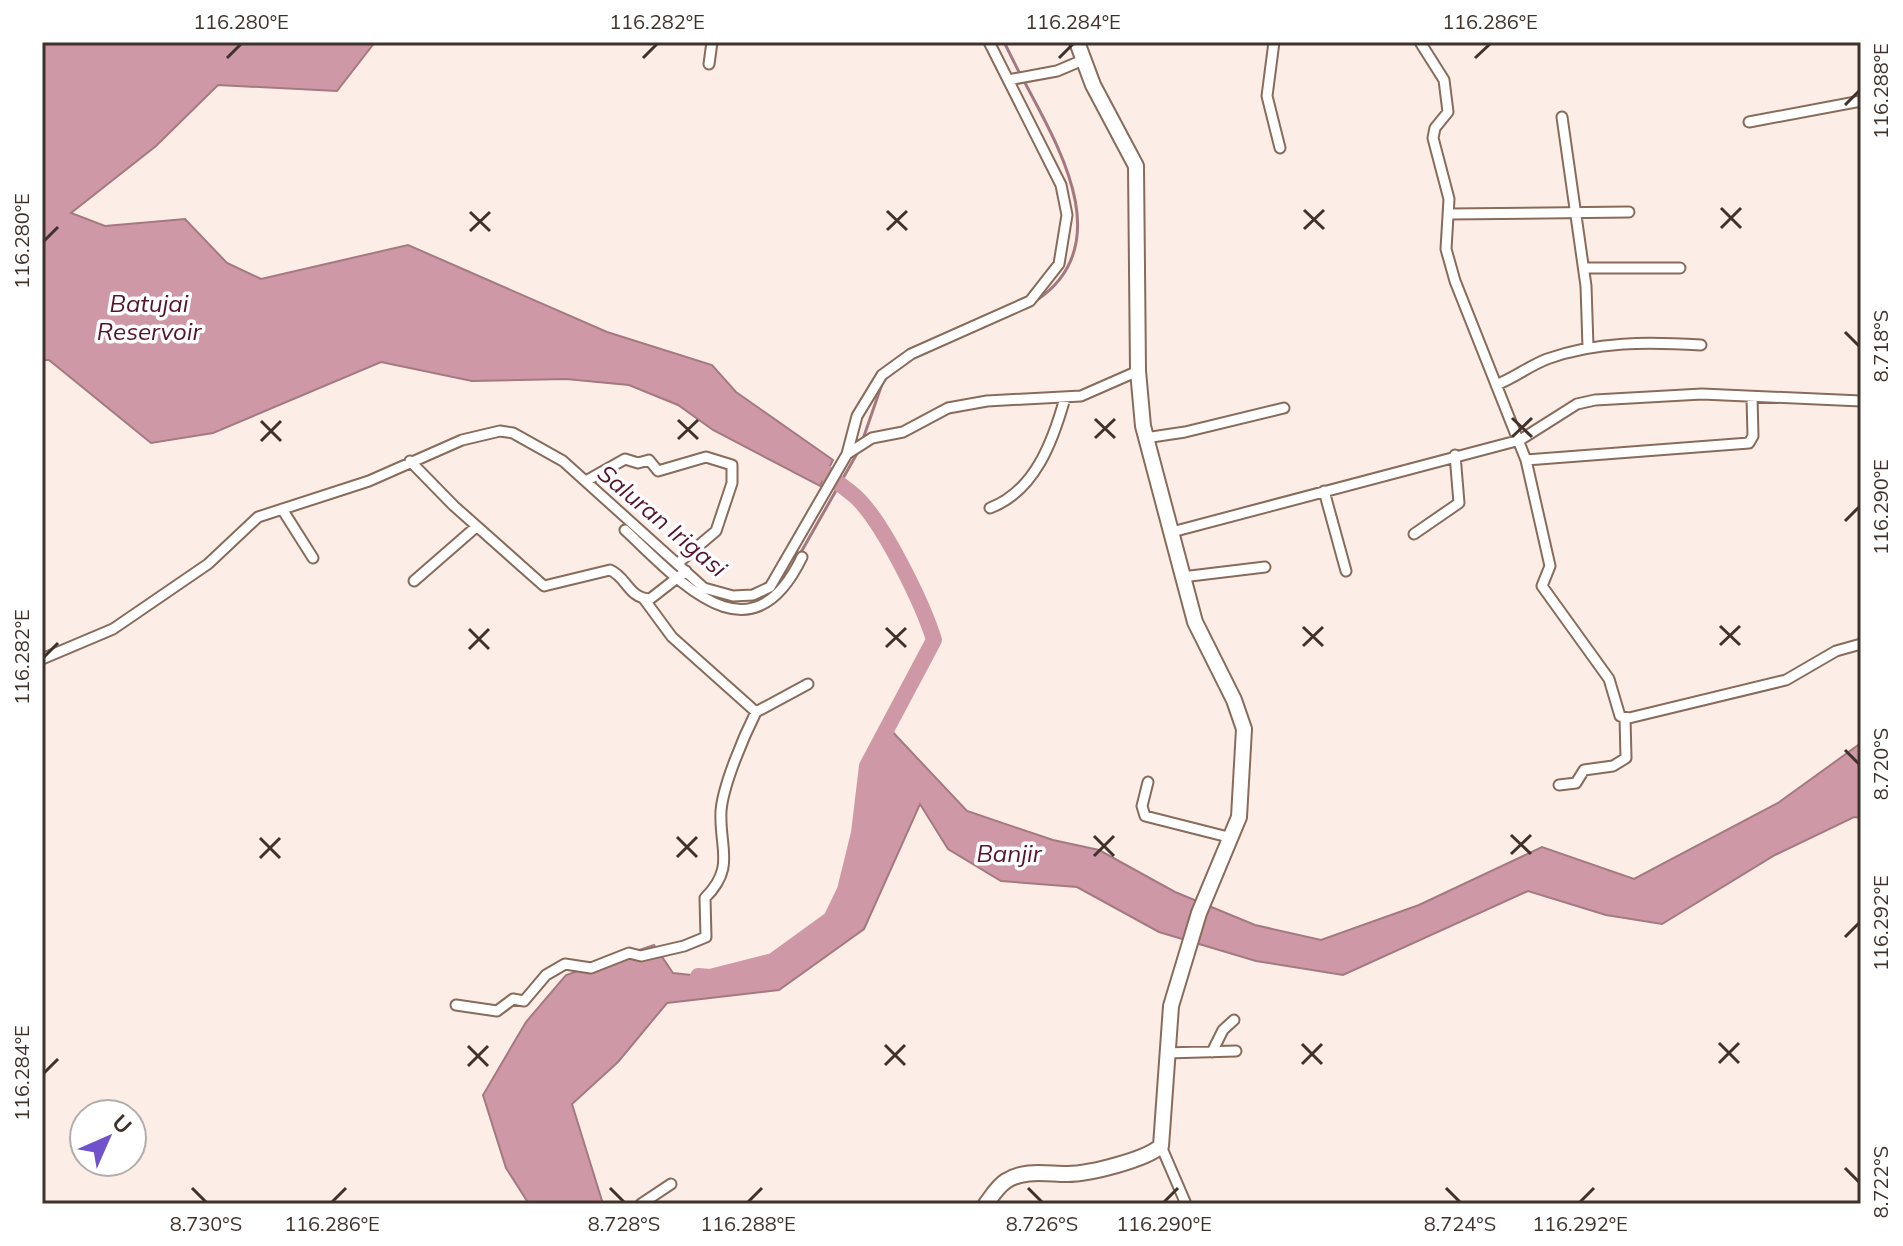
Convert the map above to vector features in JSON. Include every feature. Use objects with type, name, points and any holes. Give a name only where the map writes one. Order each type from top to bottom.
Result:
[{"type":"street","points":[[709,64],[712,42]]},
{"type":"street","points":[[788,571],[846,456],[857,416],[882,375],[911,354],[1030,301],[1059,264],[1067,215],[1064,192],[989,42]]},
{"type":"street","points":[[1077,42],[1136,166],[1138,371],[1145,438],[1195,622],[1242,719],[1243,789],[1232,838],[1199,913],[1171,1006],[1161,1146],[1186,1204]]},
{"type":"street","points":[[1274,42],[1267,96],[1280,148]]},
{"type":"street","points":[[1420,42],[1446,87],[1448,114],[1435,128],[1433,138],[1446,182],[1449,214],[1445,243],[1455,281],[1526,460],[1550,566],[1542,583],[1544,591],[1609,679],[1619,714],[1625,718],[1713,700],[1782,681],[1836,651],[1861,644]]},
{"type":"street","points":[[1008,80],[1057,71],[1083,60]]},
{"type":"street","points":[[1749,122],[1861,101]]},
{"type":"street","points":[[1562,117],[1584,268],[1588,347]]},
{"type":"street","points":[[1449,214],[1629,212]]},
{"type":"street","points":[[1584,268],[1680,268]]},
{"type":"street","points":[[1496,385],[1541,362],[1588,347],[1622,343],[1701,345]]},
{"type":"street","points":[[846,456],[861,445],[903,432],[948,408],[987,401],[1065,398],[1097,390],[1138,371]]},
{"type":"street","points":[[1172,532],[1520,440],[1568,409],[1595,400],[1702,394],[1861,401]]},
{"type":"street","points":[[1526,460],[1749,443],[1753,436],[1752,397]]},
{"type":"street","points":[[990,508],[1019,492],[1030,477],[1049,444],[1065,398]]},
{"type":"street","points":[[1145,438],[1185,432],[1284,408]]},
{"type":"street","points":[[42,659],[113,629],[208,564],[254,520],[327,496],[462,440],[507,432],[549,452],[586,481],[678,563],[683,575]]},
{"type":"street","points":[[1414,534],[1459,503],[1455,455]]},
{"type":"street","points":[[586,481],[622,459],[638,463],[649,460],[658,471],[706,457],[732,465],[732,483],[716,531],[678,563]]},
{"type":"street","points":[[412,463],[476,527],[544,586],[610,570],[619,575],[633,594],[644,599],[672,637],[756,712]]},
{"type":"street","points":[[1324,491],[1346,571]]},
{"type":"street","points":[[284,512],[313,558]]},
{"type":"street","points":[[414,581],[476,527]]},
{"type":"street","points":[[625,530],[709,591],[743,596],[766,590],[802,557]]},
{"type":"street","points":[[1182,577],[1265,567]]},
{"type":"street","points":[[644,599],[658,595],[683,575]]},
{"type":"street","points":[[456,1005],[497,1011],[513,999],[524,1001],[546,975],[565,964],[591,968],[629,953],[641,956],[706,937],[705,898],[717,885],[725,865],[721,809],[743,739],[756,712],[808,684]]},
{"type":"street","points":[[1559,785],[1576,783],[1584,770],[1613,766],[1626,758],[1625,718]]},
{"type":"street","points":[[1148,782],[1142,806],[1145,816],[1232,838]]},
{"type":"street","points":[[1212,1052],[1223,1030],[1234,1020]]},
{"type":"street","points":[[1166,1053],[1236,1051]]},
{"type":"street","points":[[986,1204],[1002,1183],[1013,1177],[1036,1173],[1076,1173],[1138,1158],[1161,1146]]},
{"type":"street","points":[[641,1204],[671,1184]]},
{"type":"water","name":"Batujai Reservoir","points":[[42,42],[375,42],[337,91],[218,85],[156,146],[71,213],[105,226],[185,219],[227,263],[261,279],[408,245],[607,332],[712,365],[736,392],[833,460],[820,486],[713,430],[678,405],[629,385],[566,379],[472,381],[381,362],[213,433],[151,443],[49,360],[42,360]]},
{"type":"water","name":"Banjir","points":[[887,726],[967,811],[1053,840],[1099,850],[1175,892],[1255,925],[1321,940],[1419,905],[1542,847],[1634,879],[1778,803],[1861,743],[1861,818],[1854,817],[1775,855],[1662,924],[1606,915],[1528,891],[1343,975],[1256,961],[1159,932],[1077,887],[1001,881],[948,849],[920,804],[864,929],[779,990],[667,1003],[618,1062],[572,1104],[603,1204],[529,1204],[506,1168],[483,1095],[526,1022],[566,975],[654,945],[673,973],[710,977],[773,961],[831,919],[845,890],[859,833],[867,766]]},
{"type":"waterway","name":"Saluran Irigasi","points":[[1004,42],[1020,74]]},
{"type":"waterway","name":"Saluran Irigasi","points":[[1024,81],[1064,163],[1074,193],[1078,223],[1074,251],[1061,277],[1037,300]]},
{"type":"waterway","name":"Saluran Irigasi","points":[[863,439],[883,381],[892,373]]},
{"type":"waterway","name":"Saluran Irigasi","points":[[800,554],[859,450]]},
{"type":"waterway","points":[[698,976],[710,977],[773,961],[831,919],[845,890],[859,833],[867,766],[934,640],[912,586],[878,525],[856,497],[826,473]]},
{"type":"waterway","name":"Saluran Irigasi","points":[[293,510],[347,493]]},
{"type":"waterway","name":"Saluran Irigasi","points":[[216,563],[245,535]]},
{"type":"waterway","name":"Saluran Irigasi","points":[[775,590],[784,577]]}]
